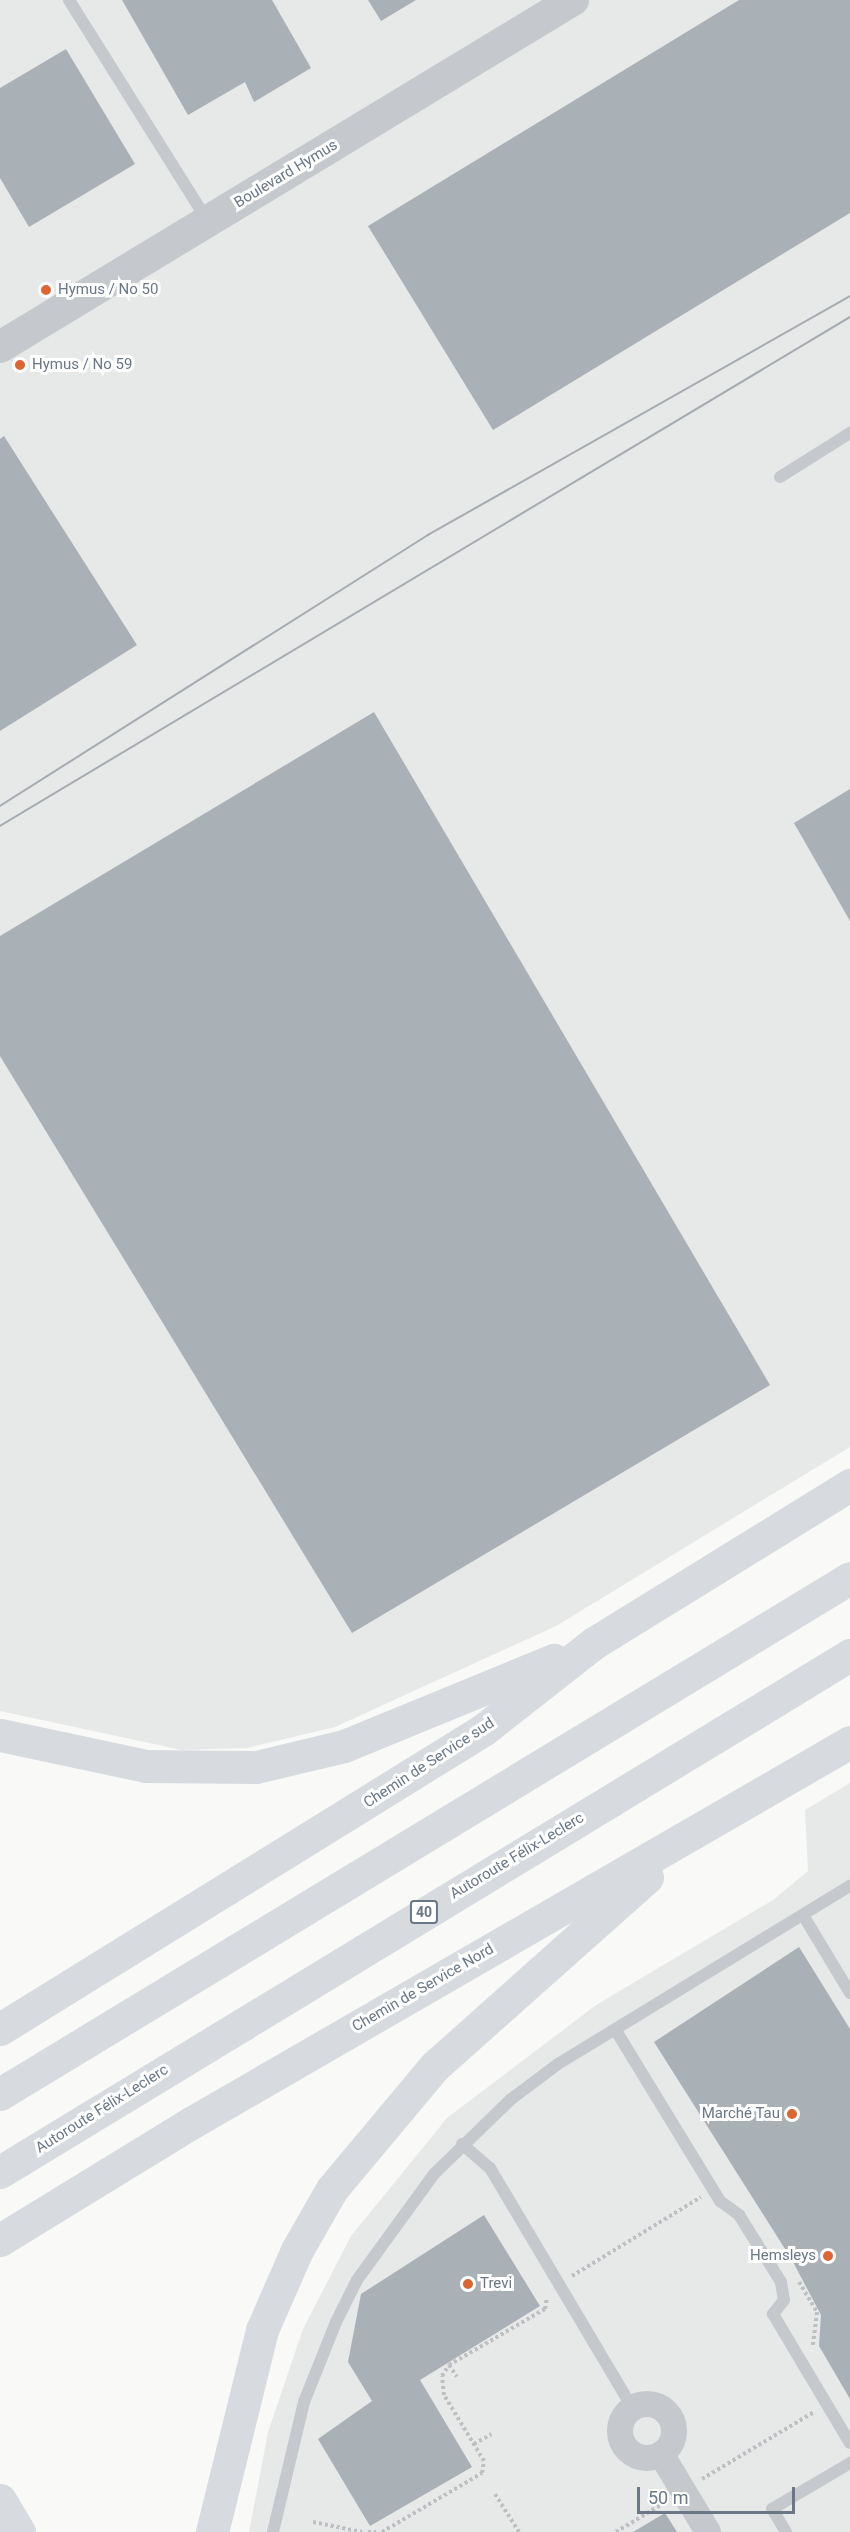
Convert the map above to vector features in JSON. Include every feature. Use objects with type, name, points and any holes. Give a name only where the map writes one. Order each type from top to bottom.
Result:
[{"type":"main road","name":"Chemin de Service sud","points":[[0,2029],[483,1730],[594,1643],[850,1485]]},
{"type":"main road","points":[[0,2094],[850,1578]]},
{"type":"main road","points":[[0,1735],[146,1766],[256,1767],[344,1746],[594,1643]]},
{"type":"main road","name":"Autoroute Félix-Leclerc","points":[[0,2172],[850,1655]]},
{"type":"main road","name":"Chemin de Service Nord","points":[[0,2240],[534,1923],[699,1833],[850,1742]]},
{"type":"main road","points":[[212,2532],[262,2330],[297,2250],[346,2169],[443,2059],[699,1833]]},
{"type":"main road","points":[[0,2500],[19,2532]]},
{"type":"street","name":"Boulevard Hymus","points":[[0,347],[573,0]]},
{"type":"street","points":[[651,2403],[667,2412],[674,2430],[661,2454],[645,2458],[623,2445],[621,2420],[633,2407],[651,2403]]},
{"type":"street","points":[[661,2454],[708,2532]]},
{"type":"lane","points":[[69,0],[207,222]]},
{"type":"lane","points":[[780,477],[850,433]]},
{"type":"lane","points":[[273,2532],[304,2402],[344,2303],[408,2205],[462,2144],[534,2081],[850,1886]]},
{"type":"lane","points":[[803,1915],[850,1993]]},
{"type":"lane","points":[[615,2029],[720,2201],[739,2215],[781,2282],[784,2300],[774,2314],[850,2443]]},
{"type":"lane","points":[[462,2144],[490,2168],[633,2407]]},
{"type":"lane","points":[[786,2532],[772,2509],[850,2463]]},
{"type":"path","points":[[570,2277],[702,2196]]},
{"type":"path","points":[[382,2532],[482,2473],[484,2461],[444,2395],[442,2376],[449,2366],[544,2309],[544,2292]]},
{"type":"path","points":[[449,2366],[458,2377]]},
{"type":"path","points":[[697,2483],[814,2412]]},
{"type":"path","points":[[474,2444],[491,2434]]},
{"type":"path","points":[[495,2494],[519,2532]]},
{"type":"path","points":[[616,2532],[670,2499]]},
{"type":"path","points":[[312,2522],[362,2532]]},
{"type":"path","points":[[368,2532],[376,2532]]},
{"type":"shaded area","points":[[0,0],[850,0],[850,1447],[556,1626],[335,1727],[247,1748],[182,1750],[0,1711]]},
{"type":"shaded area","points":[[850,1783],[850,2532],[249,2532],[268,2432],[303,2329],[351,2236],[447,2118],[596,2005],[773,1900],[808,1871],[805,1810]]},
{"type":"building","points":[[122,0],[272,0],[311,68],[254,102],[245,82],[188,115]]},
{"type":"building","points":[[368,0],[416,0],[381,21]]},
{"type":"building","points":[[739,0],[850,0],[850,213],[493,430],[368,226]]},
{"type":"building","points":[[66,49],[135,164],[29,227],[0,178],[0,88]]},
{"type":"building","points":[[4,436],[137,645],[0,731],[0,439]]},
{"type":"building","points":[[374,712],[770,1385],[352,1633],[0,1056],[0,936]]},
{"type":"building","points":[[850,789],[850,921],[794,823]]},
{"type":"building","points":[[799,1947],[850,2029],[850,2399],[819,2346],[821,2315],[792,2260],[654,2042]]},
{"type":"building","points":[[484,2215],[540,2306],[420,2380],[472,2467],[370,2526],[318,2439],[372,2401],[348,2362],[361,2294]]},
{"type":"building","points":[[665,2513],[677,2532],[633,2532]]},
{"type":"tram line","points":[[0,806],[428,535],[850,296]]},
{"type":"tram line","points":[[0,826],[850,317]]},
{"type":"place","name":"Hymus / No 50","points":[[46,290]]},
{"type":"place","name":"Hymus / No 59","points":[[20,365]]},
{"type":"place","name":"Marché Tau","points":[[792,2114]]},
{"type":"place","name":"Hemsleys","points":[[828,2256]]},
{"type":"place","name":"Trevi","points":[[468,2284]]}]
